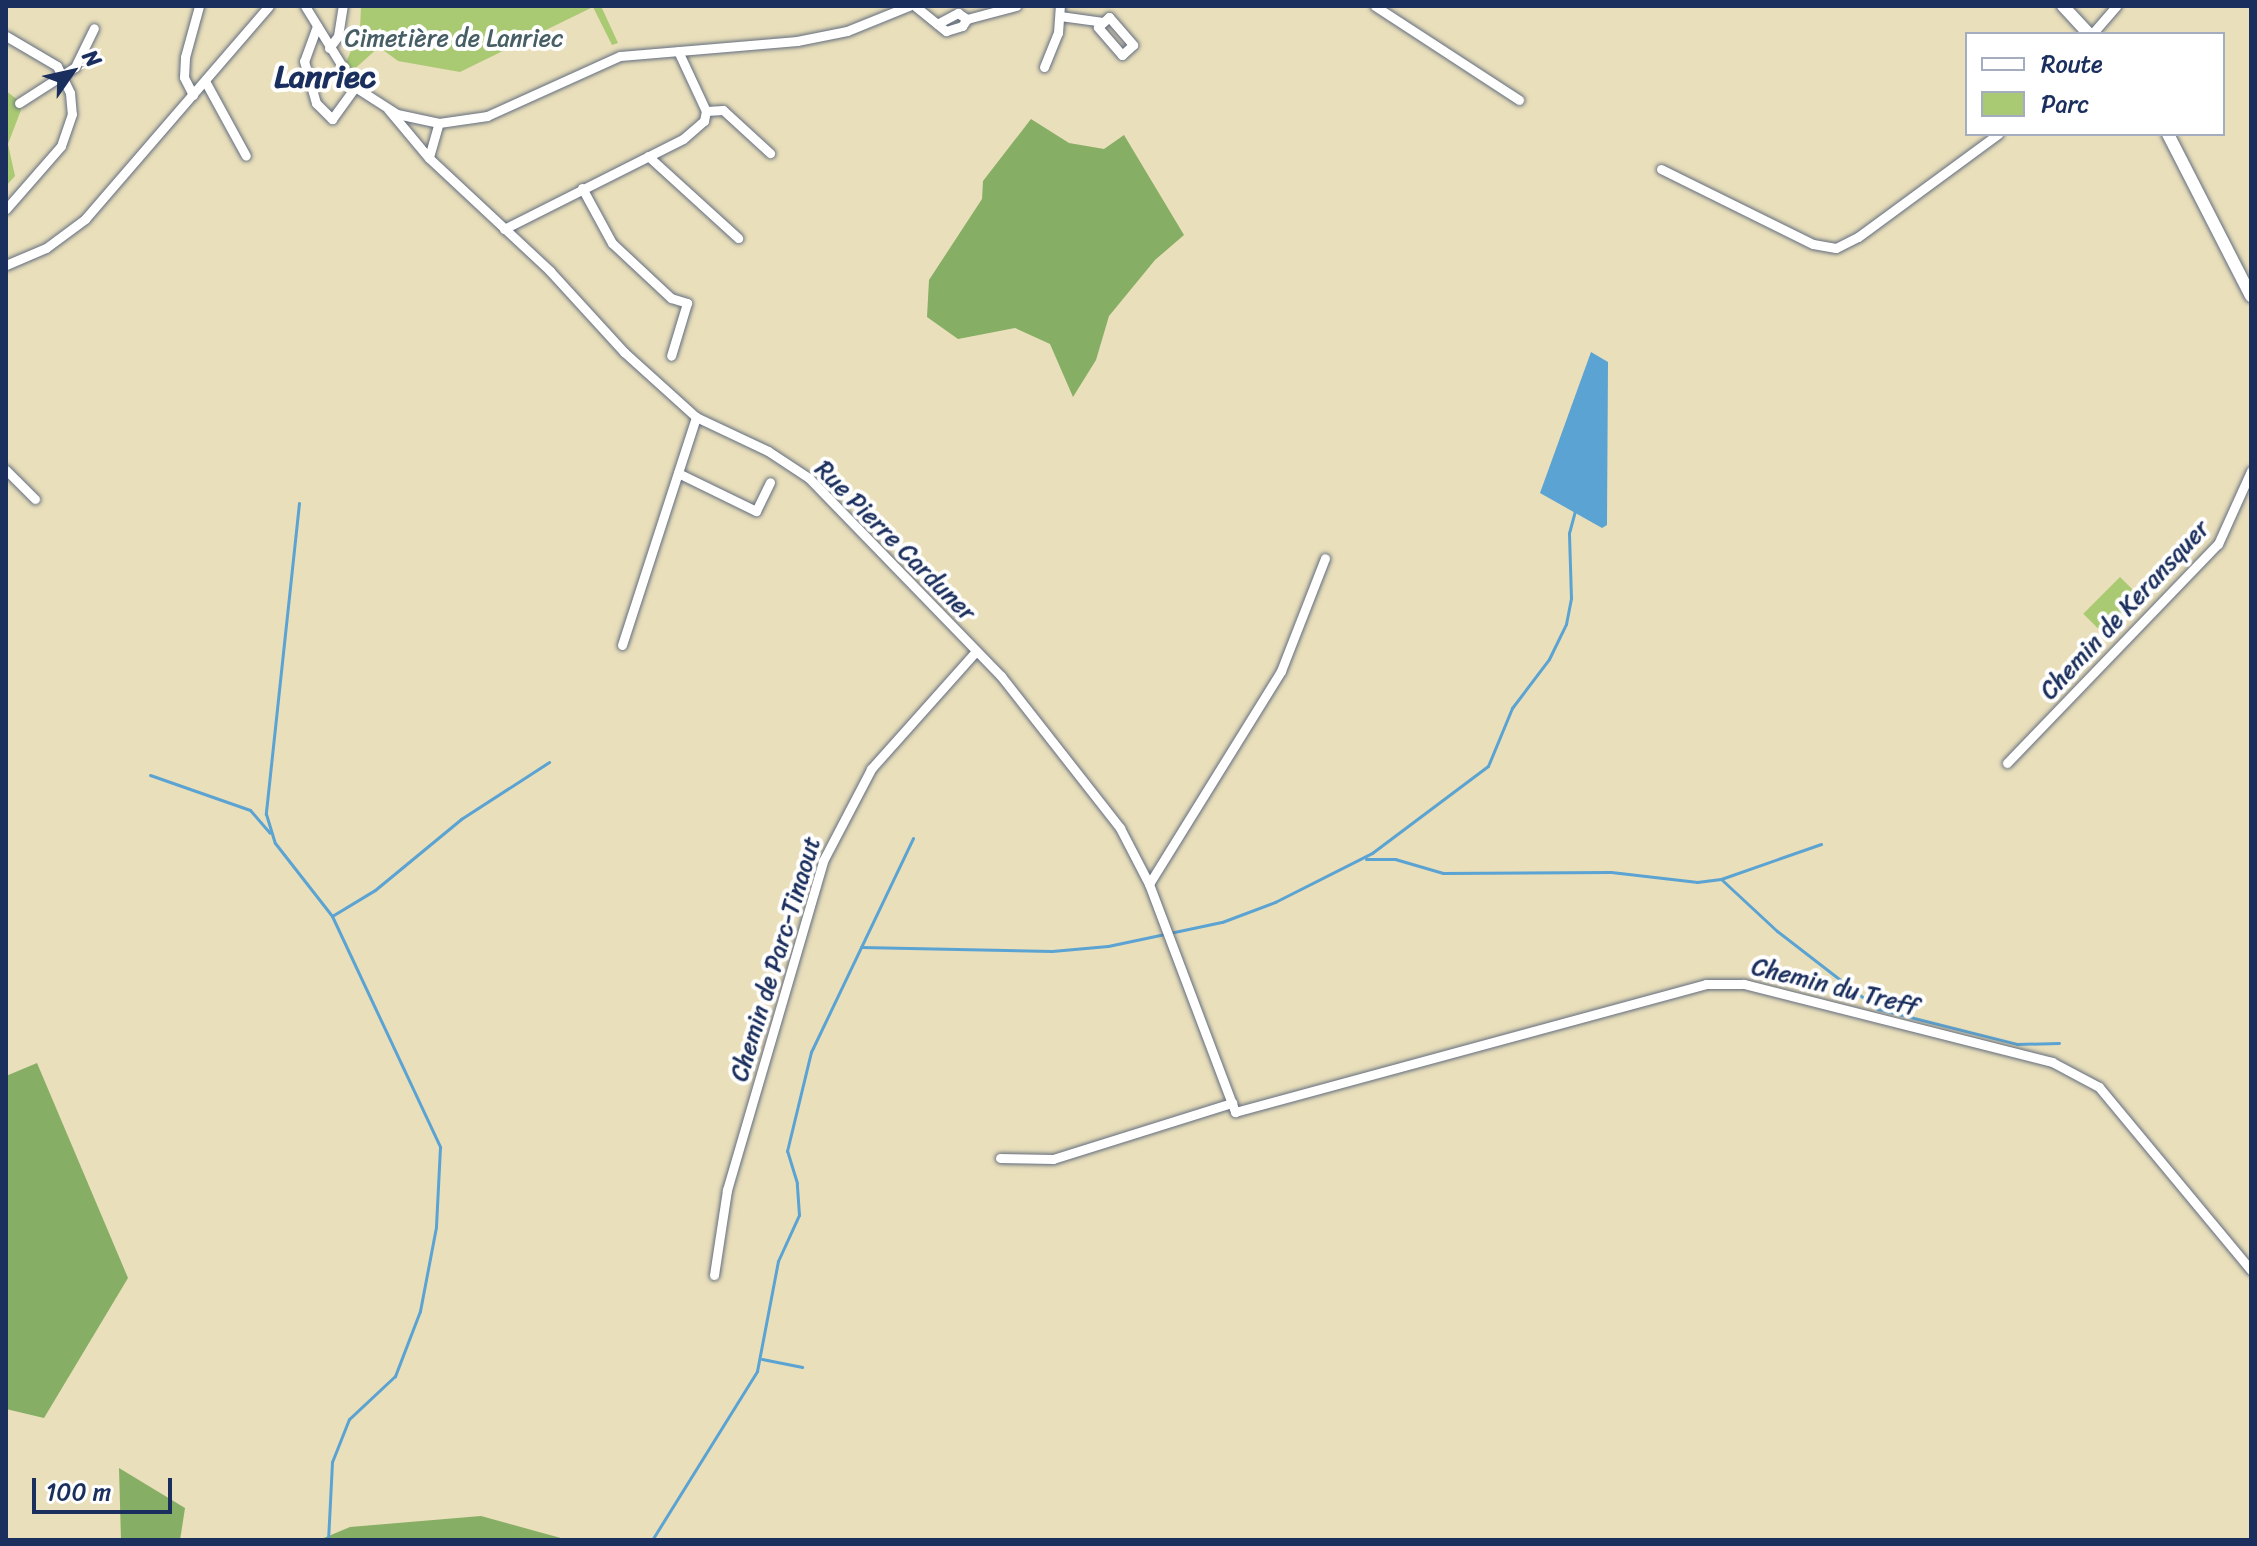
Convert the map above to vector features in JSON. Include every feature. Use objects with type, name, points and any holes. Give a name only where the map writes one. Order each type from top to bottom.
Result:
[{"type":"main road","points":[[2063,6],[2089,32]]},
{"type":"main road","points":[[2169,136],[2251,296]]},
{"type":"street","points":[[193,95],[184,77],[185,57],[199,6]]},
{"type":"street","points":[[6,265],[46,248],[80,224],[269,6]]},
{"type":"street","points":[[305,6],[355,87],[388,109],[439,123],[487,116],[620,56],[814,38],[912,6],[937,24],[958,13],[967,19],[1016,6]]},
{"type":"street","points":[[329,48],[338,36],[343,6]]},
{"type":"street","points":[[1375,6],[1519,100]]},
{"type":"street","points":[[2093,32],[2116,6]]},
{"type":"street","points":[[1044,67],[1060,11],[1103,22]]},
{"type":"street","points":[[317,26],[304,61],[316,103],[332,119],[355,87]]},
{"type":"street","points":[[19,103],[75,67],[94,28]]},
{"type":"street","points":[[6,36],[47,57],[63,76],[71,104],[66,137],[6,209]]},
{"type":"street","points":[[678,51],[706,111]]},
{"type":"street","points":[[205,81],[246,156]]},
{"type":"street","name":"Rue Pierre Carduner","points":[[388,109],[429,158],[504,229],[624,352],[696,417],[768,451],[809,478],[976,651],[1087,780],[1149,884],[1234,1108]]},
{"type":"street","points":[[706,111],[723,110],[770,153]]},
{"type":"street","points":[[504,229],[693,132],[706,111]]},
{"type":"street","points":[[429,158],[439,123]]},
{"type":"street","points":[[1661,169],[1813,244],[1836,248],[1858,237],[1995,136]]},
{"type":"street","points":[[648,156],[738,238]]},
{"type":"street","points":[[582,188],[612,243],[671,298],[687,303],[671,356]]},
{"type":"street","points":[[622,645],[696,417]]},
{"type":"street","points":[[6,470],[35,499]]},
{"type":"street","name":"Chemin de Keransquer","points":[[2007,763],[2218,544],[2251,471]]},
{"type":"street","points":[[678,473],[756,511],[770,482]]},
{"type":"street","points":[[1149,884],[1281,671],[1325,558]]},
{"type":"street","name":"Chemin de Parc-Tinaout","points":[[714,1275],[727,1190],[823,861],[871,769],[976,651]]},
{"type":"street","name":"Chemin du Treff","points":[[1000,1158],[1053,1159],[1234,1108],[1706,984],[1744,984],[2052,1062],[2099,1087],[2251,1270]]},
{"type":"green space","name":"Cimetière de Lanriec","points":[[361,6],[601,6],[618,43],[612,45],[593,7],[460,72],[398,61],[379,47],[350,73],[344,67],[360,30]]},
{"type":"green space","points":[[6,91],[18,100],[21,110],[8,144],[15,176],[6,186]]},
{"type":"green space","points":[[1031,119],[1069,143],[1104,149],[1124,135],[1184,235],[1155,260],[1109,316],[1096,360],[1073,397],[1050,344],[1015,328],[958,339],[927,317],[929,280],[982,199],[983,181]]},
{"type":"green space","points":[[2120,577],[2139,596],[2102,633],[2083,614]]},
{"type":"green space","points":[[37,1063],[128,1278],[44,1418],[6,1409],[6,1076]]},
{"type":"green space","points":[[119,1468],[185,1508],[180,1540],[121,1540]]},
{"type":"green space","points":[[481,1516],[568,1540],[319,1540],[350,1527]]},
{"type":"water","points":[[1591,352],[1608,362],[1607,525],[1602,528],[1540,493]]},
{"type":"waterway","points":[[299,503],[266,814],[275,843],[332,916],[440,1147],[436,1227],[420,1311],[395,1376],[349,1419],[332,1462],[328,1540]]},
{"type":"waterway","points":[[861,947],[1052,951],[1108,946],[1222,922],[1275,902],[1372,853],[1488,766],[1512,708],[1549,659],[1566,624],[1571,598],[1569,533],[1575,511]]},
{"type":"waterway","points":[[332,916],[375,890],[461,819],[549,762]]},
{"type":"waterway","points":[[150,775],[250,810],[270,833]]},
{"type":"waterway","points":[[652,1540],[757,1371],[778,1261],[799,1215],[797,1183],[787,1151],[811,1052],[913,838]]},
{"type":"waterway","points":[[1366,859],[1395,859],[1443,873],[1611,872],[1697,882],[1721,879],[1821,844]]},
{"type":"waterway","points":[[1721,879],[1777,931],[1878,1009],[2017,1044],[2059,1043]]},
{"type":"waterway","points":[[762,1359],[802,1367]]},
{"type":"district","name":"Lanriec","points":[[325,77]]}]
